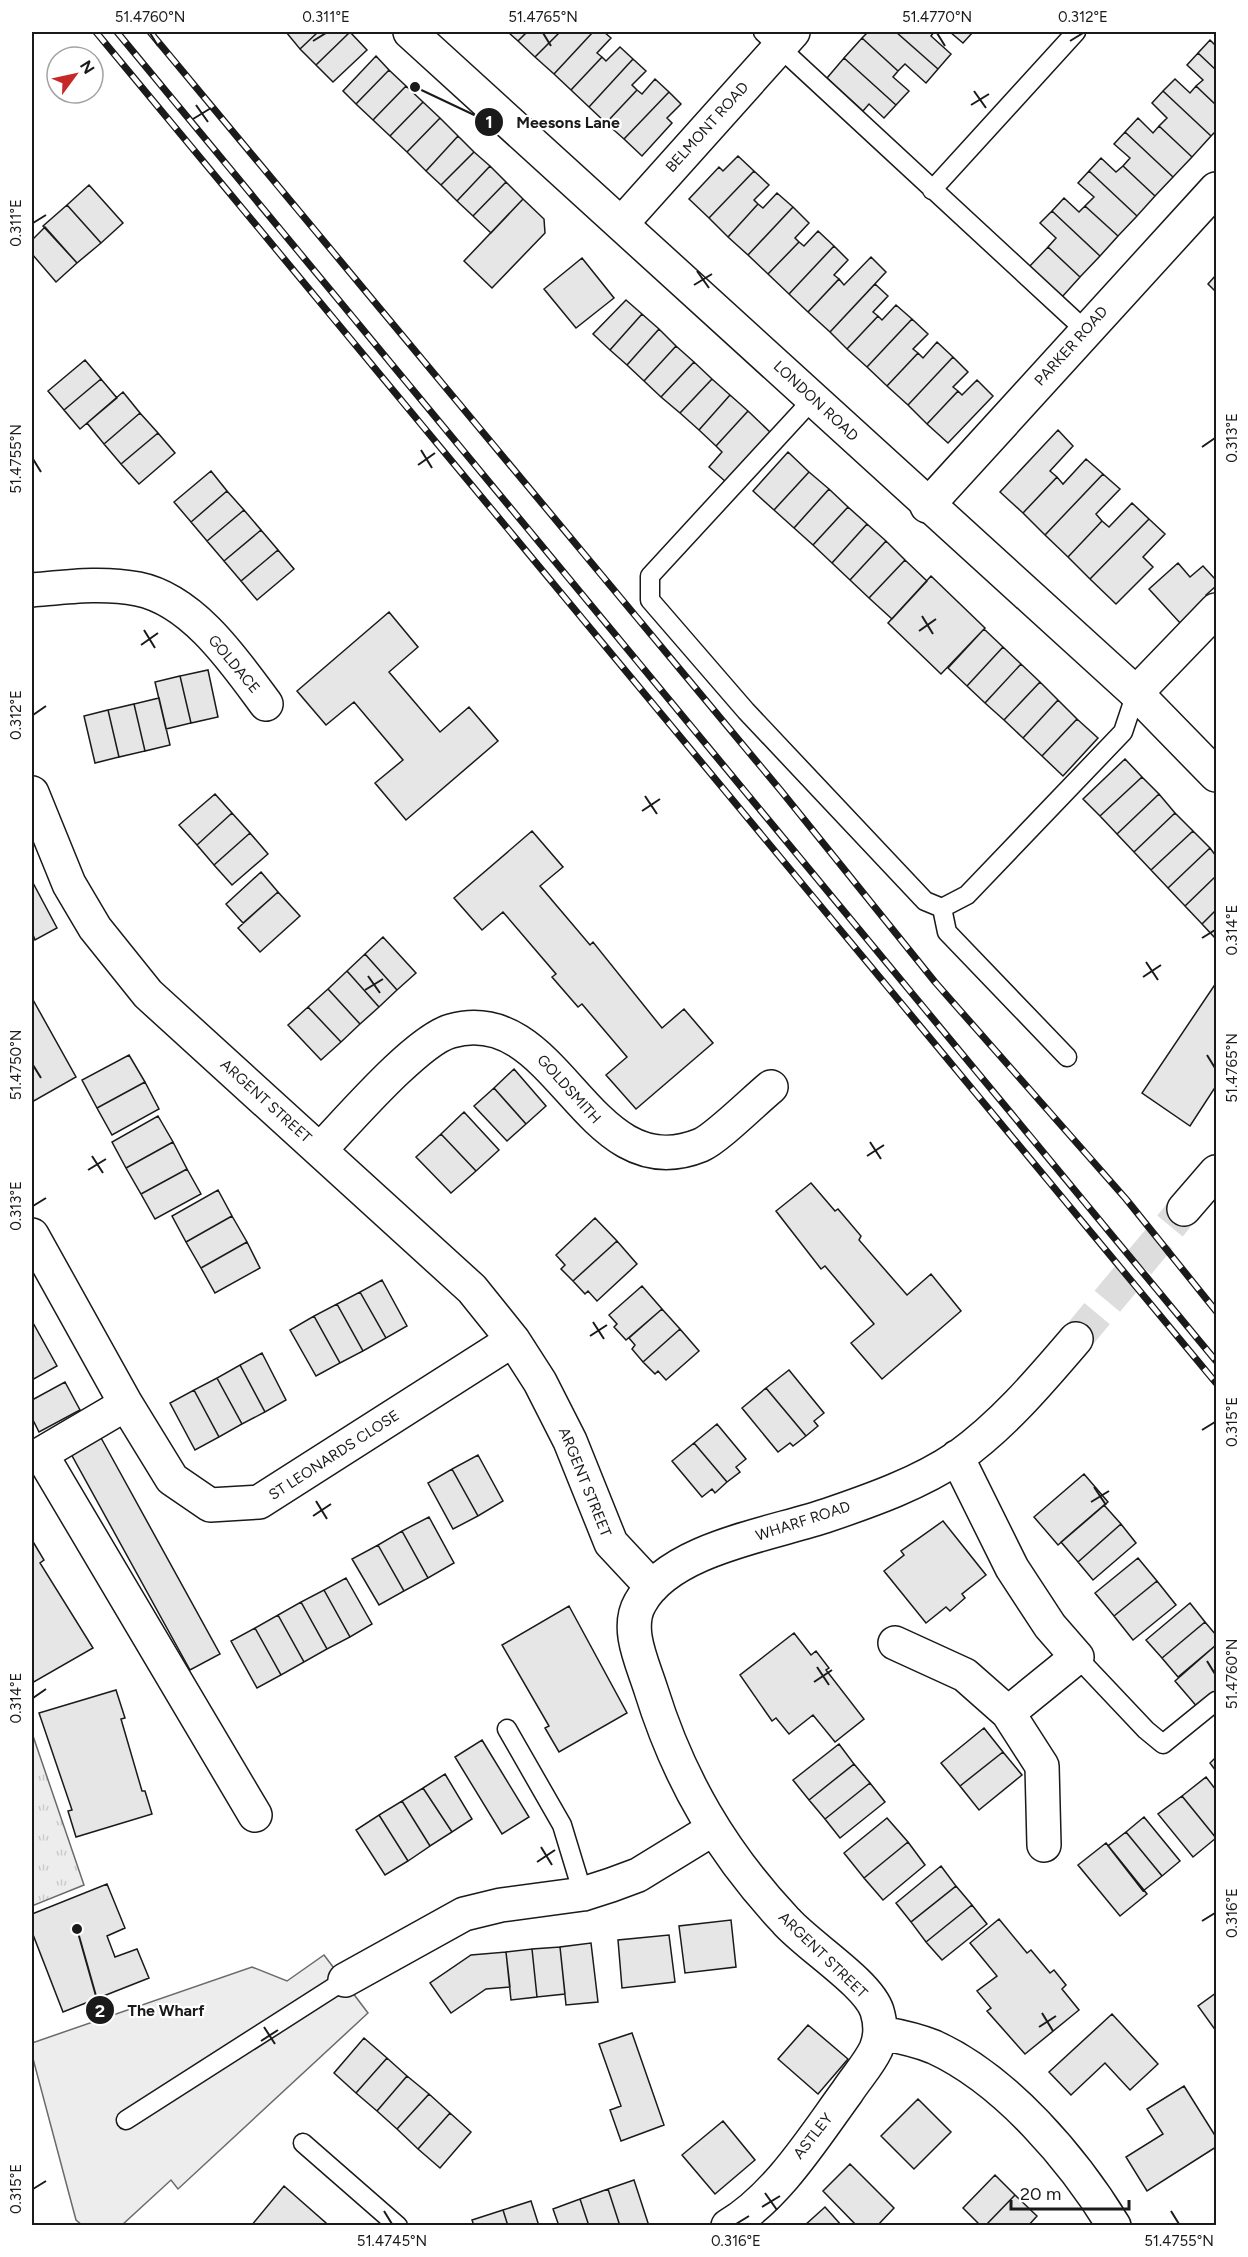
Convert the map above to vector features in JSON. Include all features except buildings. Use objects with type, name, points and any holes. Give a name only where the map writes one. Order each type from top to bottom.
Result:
[{"type":"street","name":"LONDON ROAD","points":[[410,32],[814,398],[927,506],[1136,693],[1216,775]]},
{"type":"street","name":"BELMONT ROAD","points":[[622,223],[778,37]]},
{"type":"street","name":"PARKER ROAD","points":[[927,506],[1085,330],[1216,189]]},
{"type":"street","name":"GOLDACE","points":[[32,590],[98,585],[140,589],[171,603],[201,626],[228,653],[266,704]]},
{"type":"street","points":[[1136,693],[1216,609]]},
{"type":"street","name":"ARGENT STREET","points":[[32,793],[69,884],[95,928],[142,985],[472,1289],[513,1340],[540,1382],[570,1441],[595,1509],[611,1543],[652,1587],[639,1604],[634,1621],[635,1642],[664,1731],[682,1775],[713,1829],[748,1880],[789,1925],[863,1989],[876,2009],[881,2033]]},
{"type":"street","name":"GOLDSMITH","points":[[320,1150],[424,1045],[450,1031],[473,1028],[506,1033],[535,1052],[605,1129],[640,1148],[675,1153],[703,1144],[771,1087]]},
{"type":"street","points":[[1184,1209],[1216,1172]]},
{"type":"street","name":"ST LEONARDS CLOSE","points":[[32,1235],[126,1404],[172,1479],[210,1505],[259,1502],[513,1340]]},
{"type":"street","name":"WHARF ROAD","points":[[652,1587],[672,1569],[702,1555],[828,1515],[900,1487],[957,1457],[1027,1395],[1076,1339]]},
{"type":"street","points":[[126,1404],[36,1457],[255,1815]]},
{"type":"street","points":[[957,1457],[1012,1568],[1050,1626],[1077,1657],[1008,1713]]},
{"type":"street","points":[[895,1643],[965,1675],[1008,1713],[1042,1766],[1044,1845]]},
{"type":"street","points":[[345,1980],[464,1914],[501,1905],[583,1894],[638,1875],[713,1829]]},
{"type":"street","points":[[881,2033],[933,2047],[968,2067],[1012,2102],[1063,2154],[1114,2226]]},
{"type":"street","name":"ASTLEY","points":[[739,2223],[768,2196],[835,2108],[875,2050],[881,2033]]},
{"type":"lane","points":[[932,190],[1076,32]]},
{"type":"lane","points":[[778,37],[932,190],[1085,330]]},
{"type":"lane","points":[[814,398],[650,576],[650,600],[746,711],[925,901],[942,908],[967,895],[1123,732],[1136,693]]},
{"type":"lane","points":[[942,908],[947,932],[1067,1057]]},
{"type":"lane","points":[[1077,1657],[1146,1730],[1163,1744],[1216,1701]]},
{"type":"lane","points":[[507,1729],[562,1825],[583,1894]]},
{"type":"lane","points":[[126,2120],[345,1980]]},
{"type":"lane","points":[[303,2143],[398,2226]]},
{"type":"green space","points":[[32,1733],[84,1885],[32,1906]]},
{"type":"shaded area","points":[[324,1955],[368,2013],[178,2189],[171,2180],[122,2225],[82,2225],[76,2220],[32,2055],[32,2043],[252,1967],[287,1981]]},
{"type":"tunnel","points":[[1076,1339],[1184,1209]]},
{"type":"railway","points":[[96,32],[1216,1383]]},
{"type":"railway","points":[[117,32],[1216,1361]]},
{"type":"railway","points":[[150,32],[782,792],[935,982],[1126,1199],[1216,1311]]},
{"type":"place","name":"Meesons Lane","points":[[415,87]]},
{"type":"place","name":"The Wharf","points":[[77,1929]]}]
